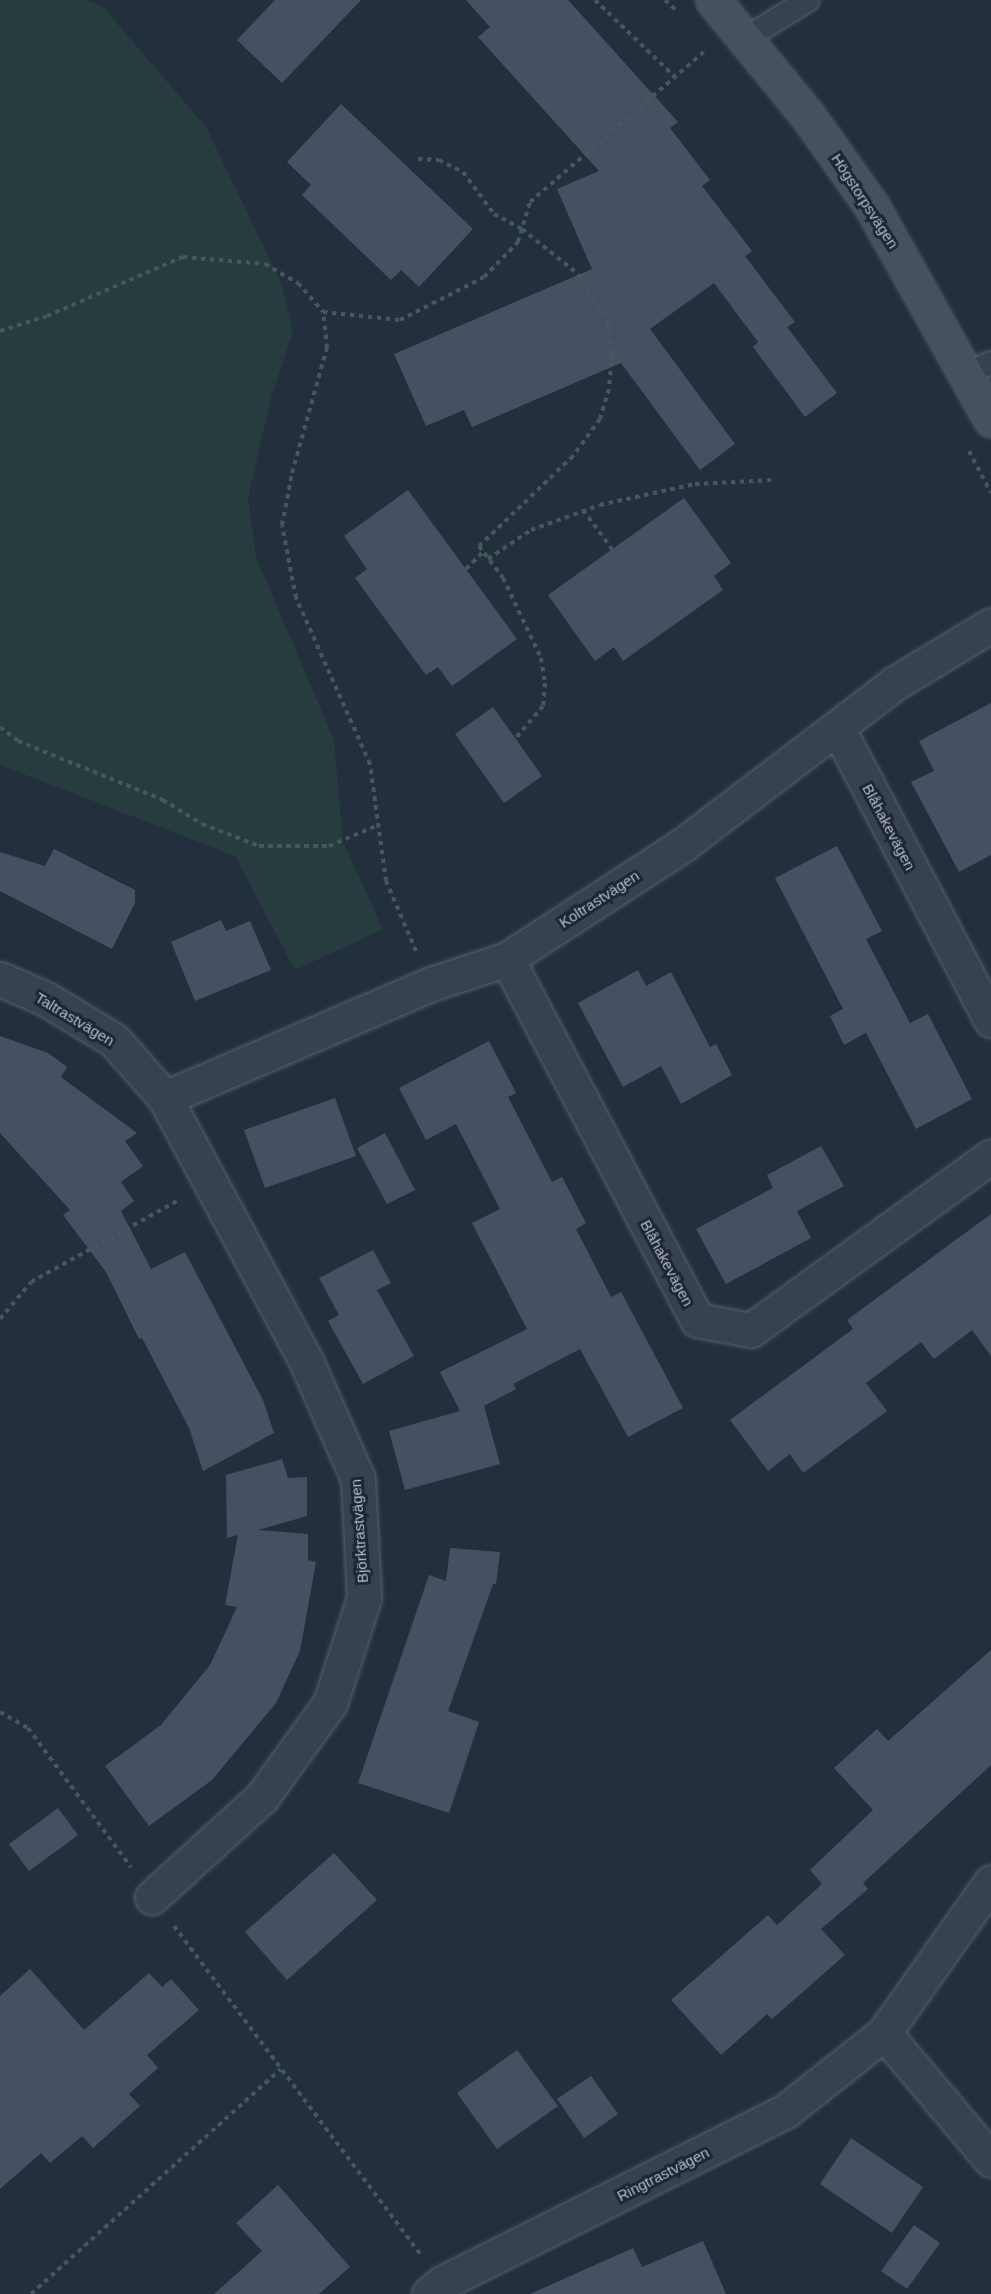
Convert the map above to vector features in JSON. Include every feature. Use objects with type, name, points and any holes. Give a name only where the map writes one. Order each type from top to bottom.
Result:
[{"type":"street","name":"Högstorpsvägen","points":[[713,0],[808,116],[872,205],[979,368],[991,420]]},
{"type":"street","name":"Koltrastvägen","points":[[165,1098],[431,984],[507,959],[684,844],[838,729],[895,682],[991,625]]},
{"type":"street","name":"Blåhakevägen","points":[[838,729],[991,1020]]},
{"type":"street","name":"Blåhakevägen","points":[[507,959],[696,1320],[751,1330],[991,1156]]},
{"type":"street","name":"Taltrastvägen","points":[[0,979],[46,999],[114,1040],[165,1098]]},
{"type":"street","name":"Björktrastvägen","points":[[152,1897],[262,1797],[330,1703],[364,1598],[358,1479],[306,1362],[165,1098]]},
{"type":"street","name":"Ringtrastvägen","points":[[435,2289],[787,2110],[884,2033],[991,1882]]},
{"type":"street","points":[[884,2033],[991,2160]]},
{"type":"lane","points":[[739,32],[808,0]]},
{"type":"path","points":[[595,0],[675,77]]},
{"type":"path","points":[[665,0],[681,15]]},
{"type":"path","points":[[323,312],[400,320],[484,277],[518,242],[530,202],[675,77],[739,32]]},
{"type":"path","points":[[418,159],[438,160],[463,172],[495,214],[522,229],[556,253],[595,296],[608,322],[612,353],[609,389],[600,419],[573,456],[479,546],[503,578],[532,636],[545,682],[543,706],[515,739]]},
{"type":"path","points":[[0,331],[47,316],[183,257],[265,264],[298,283],[323,312],[327,348],[292,473],[282,525],[296,598],[370,764],[376,826],[386,881],[431,984]]},
{"type":"path","points":[[965,443],[991,493]]},
{"type":"path","points":[[488,559],[531,530],[583,510],[695,483],[772,480]]},
{"type":"path","points":[[583,510],[612,549]]},
{"type":"path","points":[[466,569],[483,552]]},
{"type":"path","points":[[0,727],[39,750],[163,800],[202,824],[260,846],[329,846],[376,826]]},
{"type":"path","points":[[0,1319],[31,1282],[211,1182]]},
{"type":"path","points":[[0,1712],[28,1728],[281,2069],[435,2289]]},
{"type":"path","points":[[31,2294],[281,2069]]},
{"type":"green space","points":[[0,0],[86,0],[103,7],[206,127],[281,282],[293,331],[271,398],[248,498],[256,557],[334,740],[343,842],[383,929],[295,970],[235,856],[0,765]]},
{"type":"building","points":[[275,0],[361,0],[282,83],[237,40]]},
{"type":"building","points":[[466,0],[568,0],[678,122],[670,128],[710,180],[702,186],[752,251],[745,256],[795,322],[787,327],[837,393],[805,417],[753,347],[758,342],[714,283],[650,329],[735,444],[700,470],[621,363],[472,427],[464,410],[426,426],[394,354],[592,269],[557,189],[599,171],[478,37],[490,27]]},
{"type":"building","points":[[341,104],[473,229],[419,287],[401,270],[391,280],[302,195],[311,185],[287,162]]},
{"type":"building","points":[[408,490],[517,639],[452,686],[438,667],[426,675],[355,578],[367,569],[344,536]]},
{"type":"building","points":[[684,498],[731,563],[714,576],[723,590],[623,661],[614,647],[595,661],[548,595]]},
{"type":"building","points":[[991,703],[991,855],[959,872],[911,782],[934,771],[919,741]]},
{"type":"building","points":[[493,707],[542,776],[504,803],[455,734]]},
{"type":"building","points":[[837,846],[882,931],[866,939],[910,1023],[928,1014],[972,1099],[916,1129],[866,1033],[844,1045],[830,1016],[843,1009],[775,878]]},
{"type":"building","points":[[54,849],[135,890],[135,903],[112,949],[0,891],[0,852],[45,866]]},
{"type":"building","points":[[221,920],[226,931],[250,921],[271,970],[195,1001],[171,942]]},
{"type":"building","points":[[638,970],[646,986],[671,972],[710,1047],[716,1044],[732,1075],[681,1104],[661,1066],[623,1087],[578,1003]]},
{"type":"building","points":[[0,1036],[48,1053],[67,1067],[61,1077],[137,1133],[125,1141],[143,1166],[121,1182],[134,1201],[121,1211],[151,1269],[185,1252],[263,1400],[274,1433],[203,1471],[189,1428],[142,1338],[139,1339],[106,1272],[63,1215],[70,1210],[0,1133]]},
{"type":"building","points":[[489,1041],[516,1093],[508,1097],[552,1182],[562,1177],[586,1223],[576,1229],[611,1297],[621,1292],[683,1408],[628,1437],[580,1349],[513,1384],[516,1389],[484,1406],[500,1464],[405,1490],[389,1431],[460,1411],[440,1372],[527,1329],[472,1223],[500,1209],[456,1124],[426,1140],[399,1088]]},
{"type":"building","points":[[335,1098],[356,1156],[265,1188],[244,1130]]},
{"type":"building","points":[[385,1133],[415,1190],[387,1204],[357,1148]]},
{"type":"building","points":[[821,1146],[844,1186],[797,1211],[811,1238],[726,1284],[696,1229],[773,1188],[767,1175]]},
{"type":"building","points":[[991,1214],[991,1356],[972,1330],[934,1359],[921,1342],[866,1383],[887,1411],[803,1473],[790,1454],[768,1471],[730,1420],[853,1329],[847,1320]]},
{"type":"building","points":[[373,1250],[391,1283],[377,1290],[414,1356],[363,1384],[328,1321],[339,1315],[319,1278]]},
{"type":"building","points":[[282,1459],[288,1478],[307,1477],[307,1516],[258,1530],[308,1534],[308,1560],[316,1562],[300,1651],[276,1703],[212,1780],[149,1826],[105,1766],[161,1725],[210,1665],[237,1607],[225,1605],[238,1535],[227,1538],[226,1475]]},
{"type":"building","points":[[450,1548],[500,1552],[496,1584],[493,1584],[448,1711],[479,1722],[449,1813],[358,1783],[429,1575],[446,1581]]},
{"type":"building","points":[[991,1650],[991,1765],[863,1883],[868,1889],[821,1929],[845,1955],[772,2019],[767,2014],[721,2055],[671,2000],[768,1915],[777,1925],[822,1884],[810,1870],[873,1810],[834,1768],[877,1729],[888,1741]]},
{"type":"building","points":[[58,1808],[78,1835],[29,1871],[9,1844]]},
{"type":"building","points":[[334,1853],[377,1900],[287,1980],[245,1932]]},
{"type":"building","points":[[30,1969],[84,2030],[149,1973],[162,1987],[171,1979],[199,2010],[147,2055],[158,2068],[129,2094],[140,2106],[93,2148],[82,2136],[50,2163],[41,2153],[0,2189],[0,1996]]},
{"type":"building","points":[[517,2050],[558,2106],[497,2149],[457,2093]]},
{"type":"building","points":[[591,2076],[618,2114],[584,2138],[557,2099]]},
{"type":"building","points":[[851,2138],[923,2187],[892,2233],[820,2184]]},
{"type":"building","points":[[278,2185],[350,2267],[319,2294],[214,2294],[262,2251],[236,2223]]},
{"type":"building","points":[[914,2225],[940,2243],[907,2289],[881,2271]]},
{"type":"building","points":[[703,2241],[726,2294],[530,2294],[633,2248],[642,2267]]}]
